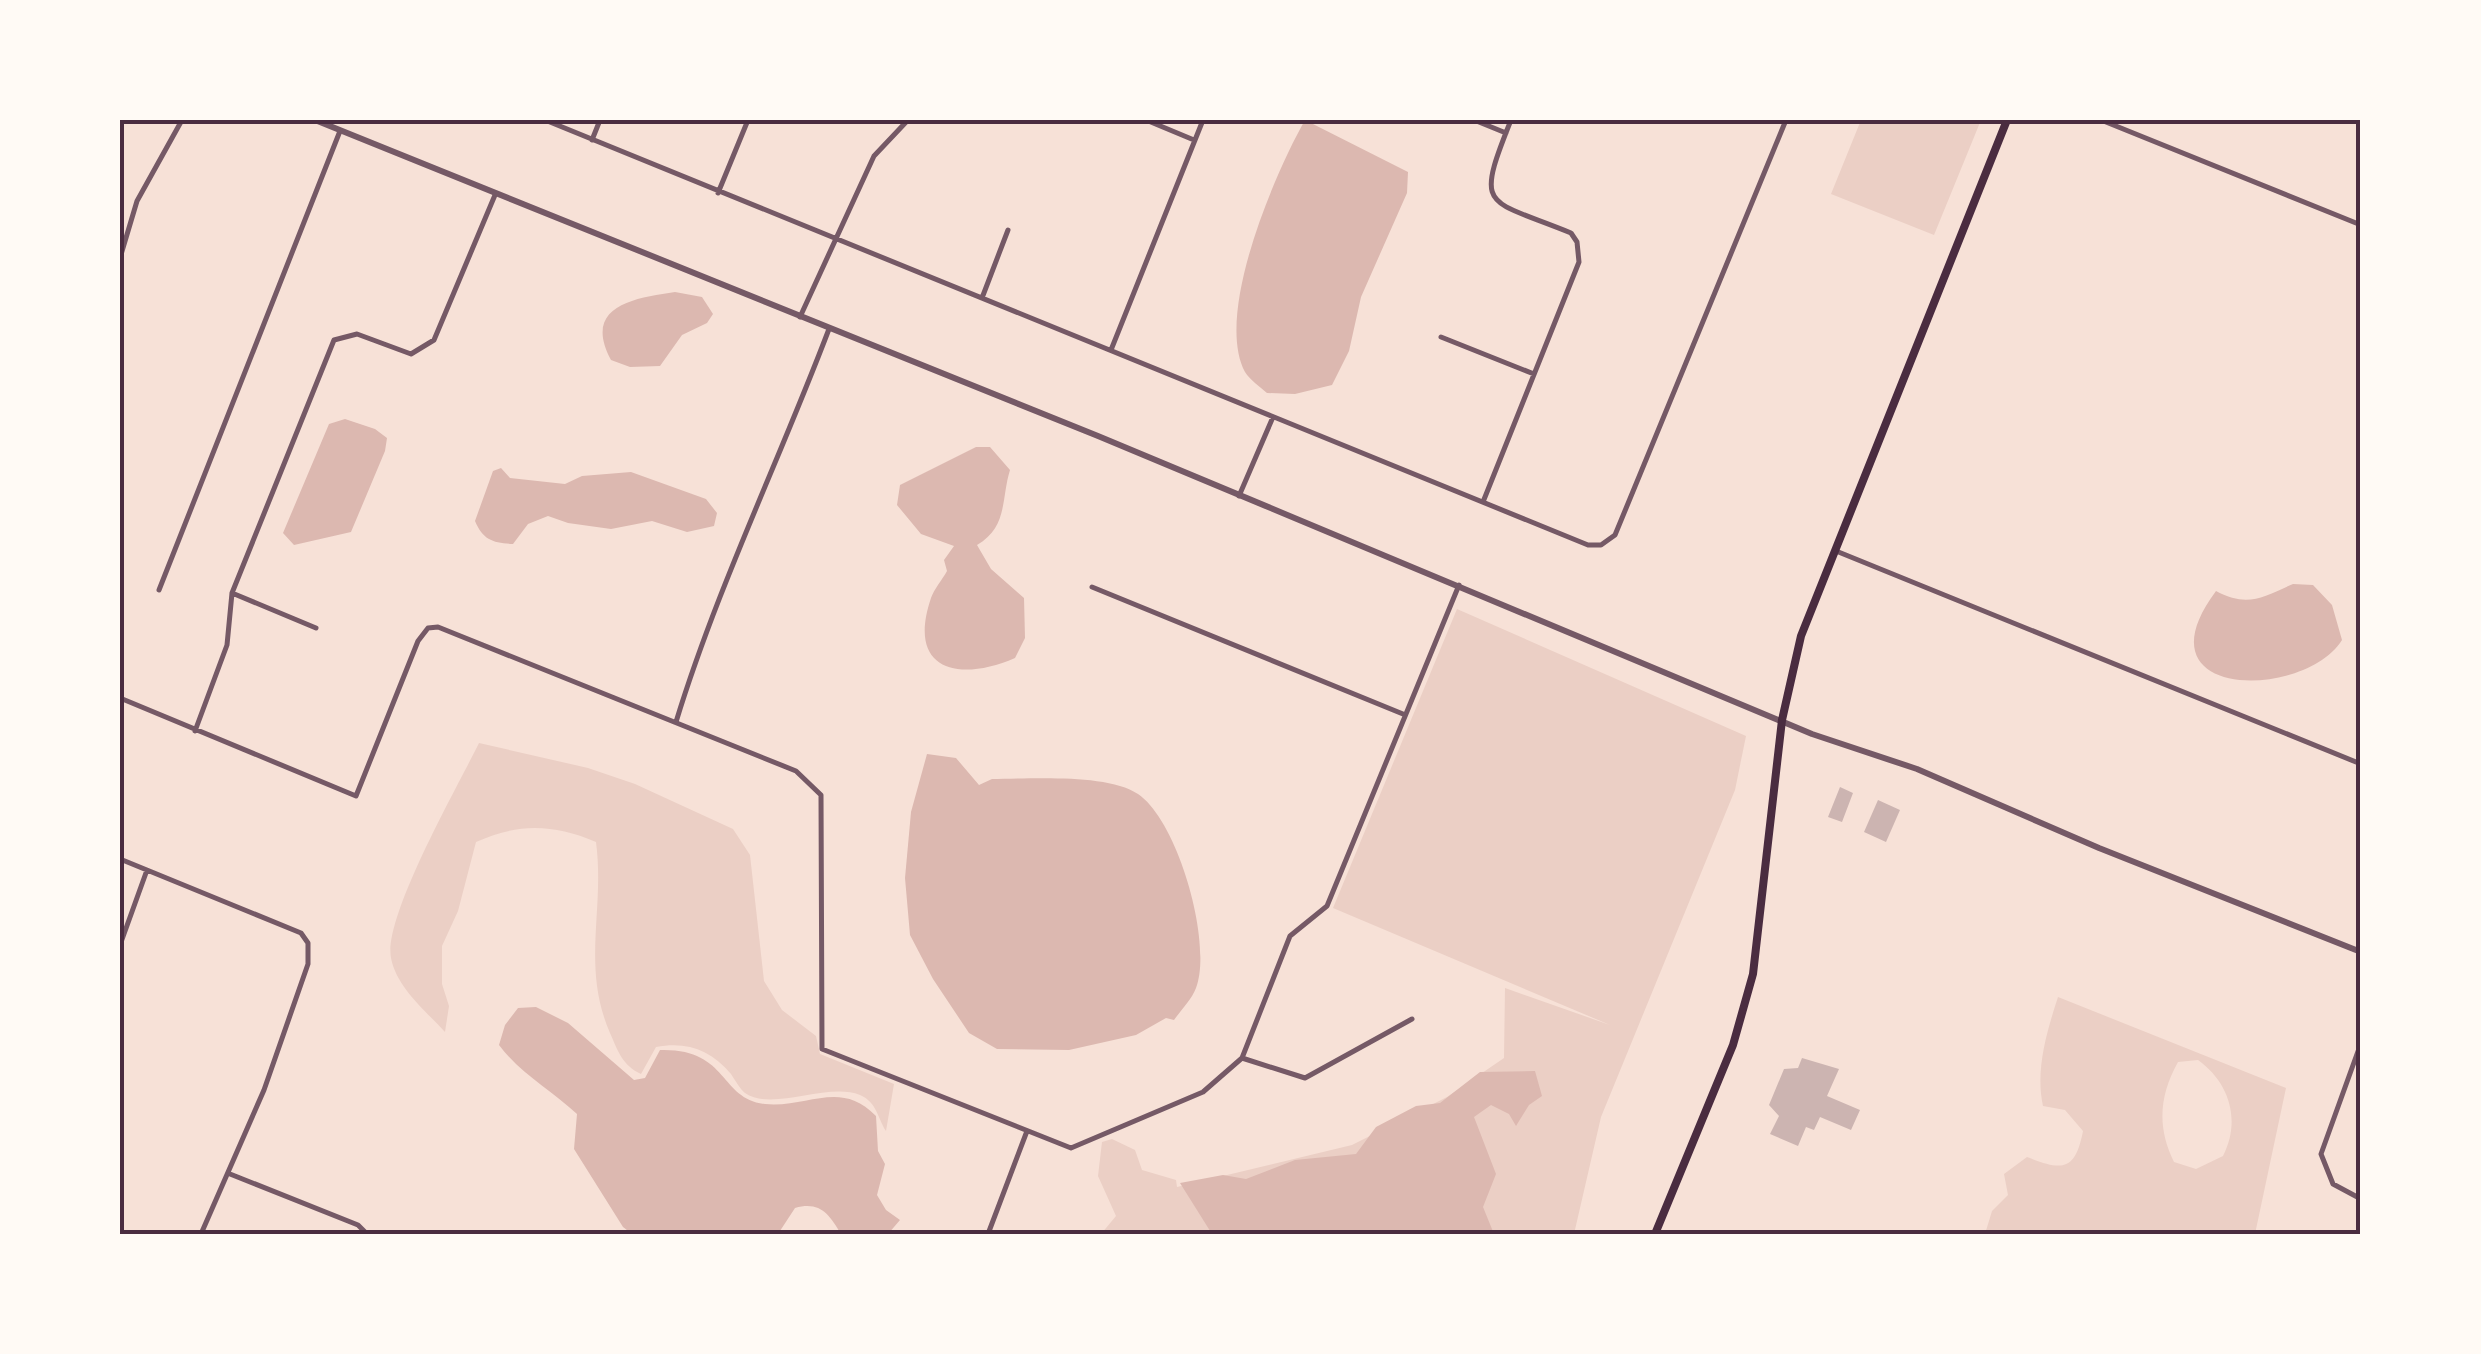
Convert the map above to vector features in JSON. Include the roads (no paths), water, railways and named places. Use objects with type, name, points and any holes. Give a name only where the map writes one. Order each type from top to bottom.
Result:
[{"type":"main road","points":[[1656,1234],[1733,1045],[1753,974],[1782,720],[1800,636],[2008,120]]},
{"type":"street","points":[[120,258],[138,202],[182,120]]},
{"type":"street","points":[[315,120],[1782,720],[1917,769],[2099,848],[2361,952]]},
{"type":"street","points":[[545,120],[1588,545],[1602,544],[1615,535],[1786,120]]},
{"type":"street","points":[[592,140],[600,120]]},
{"type":"street","points":[[718,193],[748,120]]},
{"type":"street","points":[[800,318],[874,156],[908,120]]},
{"type":"street","points":[[1146,120],[1194,140]]},
{"type":"street","points":[[1111,350],[1203,120]]},
{"type":"street","points":[[1474,120],[1506,133]]},
{"type":"street","points":[[1483,502],[1579,262],[1577,242],[1570,233],[1498,203],[1489,190],[1488,176],[1511,120]]},
{"type":"street","points":[[2102,120],[2361,225]]},
{"type":"street","points":[[159,590],[340,131]]},
{"type":"street","points":[[194,731],[227,645],[232,593],[334,340],[357,334],[411,354],[434,340],[495,195]]},
{"type":"street","points":[[982,298],[1008,230]]},
{"type":"street","points":[[676,723],[706,625],[777,465],[829,329]]},
{"type":"street","points":[[1442,337],[1534,374]]},
{"type":"street","points":[[1239,496],[1273,417]]},
{"type":"street","points":[[1832,550],[2361,764]]},
{"type":"street","points":[[120,698],[356,796],[418,641],[433,626],[796,771],[822,795],[822,1049],[1070,1148],[1202,1092],[1242,1058],[1290,936],[1327,906],[1459,585]]},
{"type":"street","points":[[1092,587],[1403,714]]},
{"type":"street","points":[[232,593],[316,628]]},
{"type":"street","points":[[120,859],[301,933],[308,943],[308,964],[230,1174],[201,1234]]},
{"type":"street","points":[[120,945],[147,870]]},
{"type":"street","points":[[1242,1058],[1305,1078],[1412,1019]]},
{"type":"street","points":[[2361,1043],[2322,1154],[2333,1184],[2361,1199]]},
{"type":"street","points":[[988,1234],[1028,1131]]},
{"type":"street","points":[[230,1174],[358,1225],[367,1234]]}]
